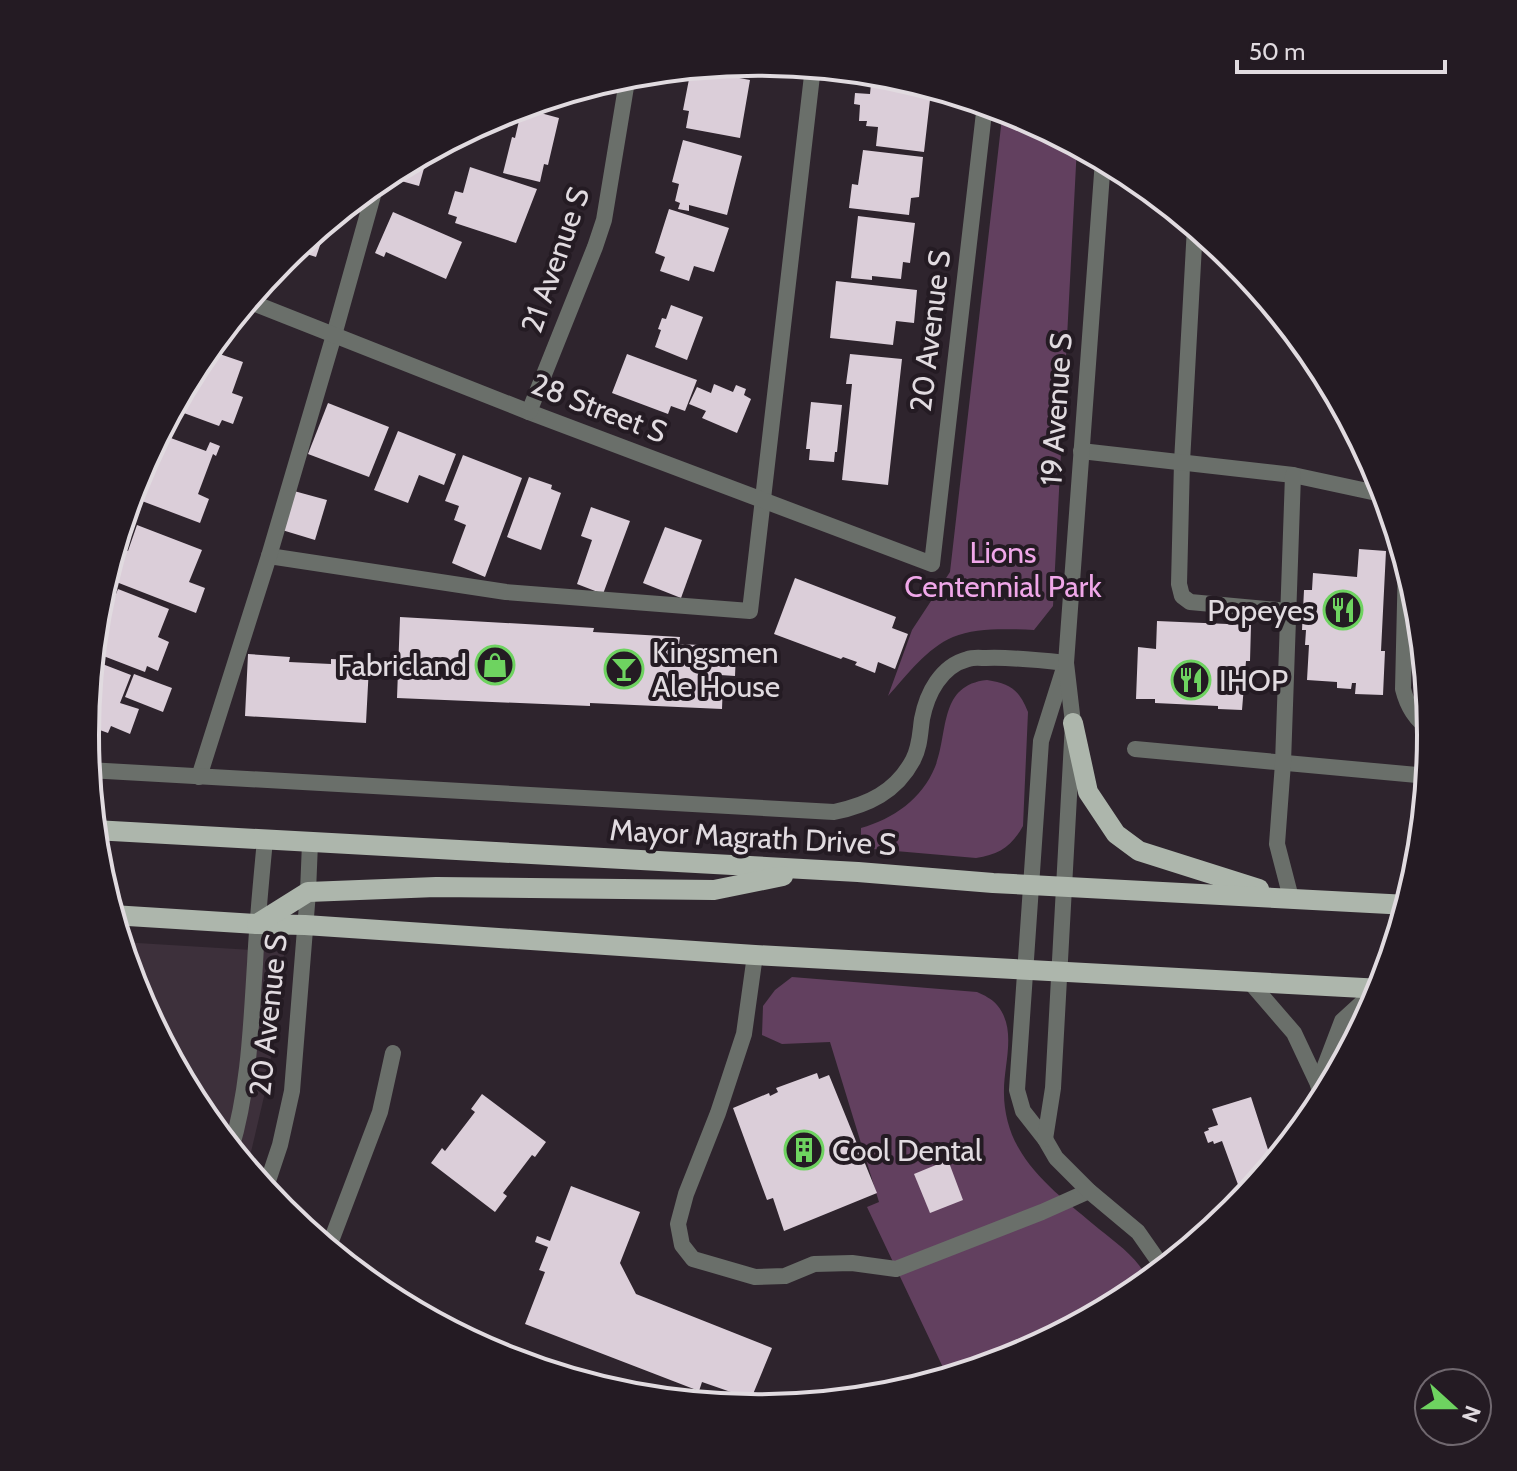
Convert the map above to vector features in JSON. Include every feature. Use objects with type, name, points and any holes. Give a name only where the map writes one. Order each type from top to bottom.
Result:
[{"type":"main road","points":[[1073,723],[1088,792],[1116,834],[1139,851],[1288,898]]},
{"type":"main road","name":"Mayor Magrath Drive S","points":[[106,831],[1396,904]]},
{"type":"main road","points":[[257,924],[308,892],[436,887],[714,890],[812,870]]},
{"type":"main road","points":[[124,916],[755,955],[1368,988]]},
{"type":"street","points":[[269,556],[506,592],[750,611],[812,78]]},
{"type":"street","name":"21 Avenue S","points":[[529,412],[604,220],[626,90]]},
{"type":"street","name":"20 Avenue S","points":[[932,564],[984,116]]},
{"type":"street","name":"19 Avenue S","points":[[1045,1139],[1053,1088],[1073,723],[1066,663],[1102,173]]},
{"type":"street","points":[[199,777],[269,556],[371,202]]},
{"type":"street","points":[[1194,241],[1182,462],[1179,584],[1182,596],[1190,602],[1288,611]]},
{"type":"street","name":"28 Street S","points":[[259,305],[529,412],[932,564]]},
{"type":"street","points":[[1081,451],[1293,475],[1371,492]]},
{"type":"street","points":[[1288,898],[1277,844],[1283,763],[1293,475]]},
{"type":"street","points":[[1405,607],[1403,689],[1418,718]]},
{"type":"street","name":"Mayor Magrath Drive S","points":[[100,771],[834,812],[860,807],[901,779],[914,759],[926,703],[936,681],[950,668],[968,659],[1066,663]]},
{"type":"street","name":"19 Avenue S","points":[[1066,663],[1041,741],[1017,1090],[1023,1111],[1056,1158],[1138,1232],[1158,1260]]},
{"type":"street","points":[[1135,749],[1417,775]]},
{"type":"street","name":"20 Avenue S","points":[[235,1137],[250,1049],[265,840]]},
{"type":"street","name":"20 Avenue S","points":[[269,1177],[292,1091],[310,843]]},
{"type":"street","points":[[755,955],[744,1034],[678,1224],[682,1245],[693,1259],[755,1277],[785,1276],[814,1264],[852,1263],[896,1269],[1089,1191]]},
{"type":"street","points":[[1250,982],[1294,1033],[1318,1084]]},
{"type":"street","points":[[1318,1084],[1342,1021],[1360,1006]]},
{"type":"street","points":[[332,1238],[380,1112],[393,1053]]},
{"type":"shaded area","points":[[133,943],[285,952],[275,985],[270,1071],[250,1155],[210,1102],[187,1065],[149,988]]},
{"type":"green space","name":"Lions Centennial Park","points":[[1001,123],[1076,158],[1053,606],[1034,630],[982,630],[953,637],[918,663],[888,696],[912,630],[950,572]]},
{"type":"green space","points":[[987,680],[1013,689],[1028,712],[1023,826],[1014,839],[992,855],[976,858],[861,848],[861,828],[905,806],[929,778],[939,754],[948,713],[960,691]]},
{"type":"green space","points":[[792,977],[977,992],[993,1001],[1007,1025],[1004,1101],[1018,1147],[1034,1170],[1055,1191],[1121,1247],[1143,1271],[1088,1307],[1050,1327],[1011,1345],[943,1368],[867,1207],[879,1202],[830,1042],[782,1044],[762,1035],[763,1006],[775,990]]},
{"type":"building","points":[[732,77],[750,80],[740,138],[686,128],[689,111],[683,110],[689,80]]},
{"type":"building","points":[[871,86],[930,98],[924,152],[876,146],[878,127],[866,126],[867,121],[859,121],[860,105],[854,104],[855,93],[870,94]]},
{"type":"building","points":[[541,113],[559,118],[548,165],[544,164],[540,182],[503,173],[512,137],[515,138],[519,121]]},
{"type":"building","points":[[683,140],[742,156],[727,215],[689,205],[689,211],[678,209],[680,203],[675,201],[679,184],[672,182]]},
{"type":"building","points":[[863,150],[923,157],[919,197],[911,198],[909,215],[849,208],[852,184],[858,185]]},
{"type":"building","points":[[424,167],[419,186],[402,181]]},
{"type":"building","points":[[470,167],[537,189],[516,243],[455,223],[457,217],[448,214],[455,191],[463,193]]},
{"type":"building","points":[[669,209],[729,228],[714,272],[694,266],[689,281],[660,271],[665,257],[655,253]]},
{"type":"building","points":[[393,212],[462,242],[446,279],[386,252],[384,257],[375,253]]},
{"type":"building","points":[[858,216],[915,223],[910,263],[903,262],[901,279],[872,276],[872,280],[851,278]]},
{"type":"building","points":[[321,243],[316,257],[308,254]]},
{"type":"building","points":[[836,281],[917,290],[914,323],[896,321],[893,345],[830,338]]},
{"type":"building","points":[[671,305],[703,317],[687,360],[655,347],[662,318],[666,319]]},
{"type":"building","points":[[221,354],[243,362],[232,393],[243,397],[233,424],[222,420],[219,426],[183,413]]},
{"type":"building","points":[[627,354],[697,380],[685,411],[671,406],[668,414],[612,393]]},
{"type":"building","points":[[850,354],[902,359],[888,485],[842,480],[852,384],[846,384]]},
{"type":"building","points":[[714,384],[733,392],[736,385],[746,389],[744,395],[751,399],[737,433],[702,418],[706,411],[689,404],[697,387],[711,393]]},
{"type":"building","points":[[811,402],[842,405],[834,462],[809,460],[810,449],[806,449]]},
{"type":"building","points":[[328,403],[389,427],[369,477],[308,454]]},
{"type":"building","points":[[398,431],[456,454],[444,485],[419,475],[408,503],[374,490]]},
{"type":"building","points":[[170,438],[206,451],[210,442],[220,446],[216,456],[213,454],[198,494],[209,499],[200,523],[142,501]]},
{"type":"building","points":[[463,455],[522,478],[485,577],[452,563],[466,525],[454,520],[459,506],[445,501]]},
{"type":"building","points":[[529,477],[552,485],[551,489],[561,493],[541,550],[507,537]]},
{"type":"building","points":[[294,491],[327,500],[315,540],[282,530]]},
{"type":"building","points":[[591,507],[630,521],[603,594],[577,584],[592,540],[581,536]]},
{"type":"building","points":[[137,525],[202,550],[189,582],[205,588],[196,613],[117,582],[126,550],[128,551]]},
{"type":"building","points":[[665,527],[702,540],[681,598],[643,583]]},
{"type":"building","name":"Popeyes","points":[[1359,549],[1386,551],[1381,651],[1385,651],[1383,695],[1355,694],[1356,683],[1352,683],[1351,689],[1337,688],[1337,682],[1307,680],[1309,645],[1305,645],[1306,630],[1302,630],[1304,590],[1312,590],[1313,573],[1357,577]]},
{"type":"building","points":[[795,578],[896,617],[892,628],[908,634],[895,669],[878,662],[875,673],[855,665],[857,662],[774,634]]},
{"type":"building","points":[[118,589],[169,609],[158,637],[169,642],[158,671],[147,666],[145,672],[104,656]]},
{"type":"building","name":"Fabricland","points":[[400,617],[594,628],[593,632],[680,637],[679,644],[721,646],[721,651],[736,652],[735,676],[720,675],[720,682],[723,682],[722,709],[397,698]]},
{"type":"building","name":"IHOP","points":[[1157,621],[1251,625],[1250,661],[1246,661],[1242,710],[1136,699],[1138,647],[1156,649]]},
{"type":"building","points":[[248,654],[290,657],[289,662],[331,664],[331,659],[352,660],[352,665],[369,666],[366,723],[245,716]]},
{"type":"building","points":[[103,664],[131,675],[120,703],[139,709],[130,734],[111,726],[108,733],[99,730]]},
{"type":"building","points":[[134,674],[172,688],[163,712],[125,697]]},
{"type":"building","name":"Cool Dental","points":[[817,1073],[819,1079],[829,1075],[877,1193],[784,1231],[773,1198],[767,1200],[733,1108],[769,1093],[770,1096],[778,1092],[776,1088]]},
{"type":"building","points":[[482,1094],[546,1142],[503,1193],[507,1196],[495,1212],[431,1163],[442,1148],[445,1151],[475,1112],[471,1109]]},
{"type":"building","points":[[1251,1097],[1269,1152],[1239,1187],[1222,1141],[1208,1143],[1204,1132],[1218,1125],[1212,1109]]},
{"type":"building","points":[[948,1160],[963,1200],[930,1213],[914,1174]]},
{"type":"building","points":[[571,1186],[640,1212],[620,1263],[636,1294],[772,1348],[753,1395],[738,1395],[702,1382],[699,1391],[525,1324],[545,1272],[539,1270],[548,1247],[535,1242],[537,1236],[550,1241]]},
{"type":"place","name":"Popeyes","points":[[1343,610]]},
{"type":"place","name":"Fabricland","points":[[495,665]]},
{"type":"place","name":"Kingsmen Ale House","points":[[624,669]]},
{"type":"place","name":"IHOP","points":[[1191,680]]},
{"type":"place","name":"Cool Dental","points":[[804,1150]]}]
